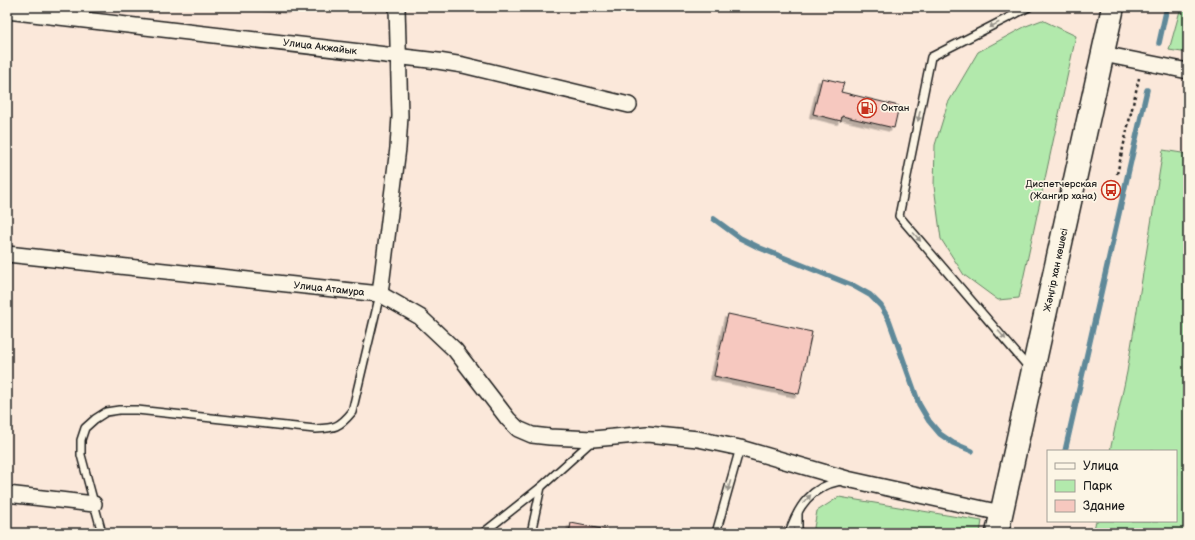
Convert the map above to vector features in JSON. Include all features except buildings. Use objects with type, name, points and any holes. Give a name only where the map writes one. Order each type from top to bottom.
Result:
[{"type":"main road","name":"Жәңгір хан көшесі","points":[[999,523],[1114,7]]},
{"type":"street","points":[[380,294],[398,148],[400,116],[397,7]]},
{"type":"street","name":"Улица Акжайык","points":[[7,11],[399,56],[463,65],[629,105]]},
{"type":"street","points":[[1103,54],[1188,71]]},
{"type":"street","name":"Улица Атамура","points":[[7,254],[380,294],[420,317],[454,350],[508,419],[518,429],[532,435],[593,439],[648,434],[698,438],[740,448],[999,523]]},
{"type":"street","points":[[7,494],[94,504]]},
{"type":"lane","points":[[1029,7],[931,57],[899,216],[1033,372]]},
{"type":"lane","points":[[102,533],[81,455],[80,440],[85,428],[95,419],[106,412],[137,410],[315,429],[331,428],[344,422],[352,412],[380,294]]},
{"type":"lane","points":[[483,533],[541,487],[593,439]]},
{"type":"lane","points":[[716,533],[740,448]]},
{"type":"lane","points":[[788,533],[798,511],[817,489],[829,483],[847,479]]},
{"type":"lane","points":[[531,533],[541,487]]},
{"type":"lane","points":[[798,511],[798,533]]},
{"type":"path","points":[[1117,174],[1140,73]]},
{"type":"green space","points":[[1181,7],[1188,7],[1188,53],[1169,50]]},
{"type":"green space","points":[[1042,20],[1076,36],[1019,298],[998,300],[964,275],[941,239],[934,186],[935,145],[948,103],[978,52],[1026,26]]},
{"type":"green space","points":[[1163,150],[1188,154],[1188,533],[1093,533],[1096,522],[1177,522],[1177,450],[1110,450],[1127,372]]},
{"type":"green space","points":[[839,497],[982,521],[980,533],[813,533],[817,511]]},
{"type":"waterway","points":[[1159,43],[1167,7]]},
{"type":"waterway","points":[[1065,450],[1147,90]]},
{"type":"waterway","points":[[714,219],[740,238],[760,248],[854,286],[870,295],[881,306],[889,320],[919,404],[929,421],[940,434],[953,443],[972,451]]},
{"type":"place","name":"Октан","points":[[867,108]]},
{"type":"place","name":"Диспетчерская (Жангир хана)","points":[[1111,190]]}]
